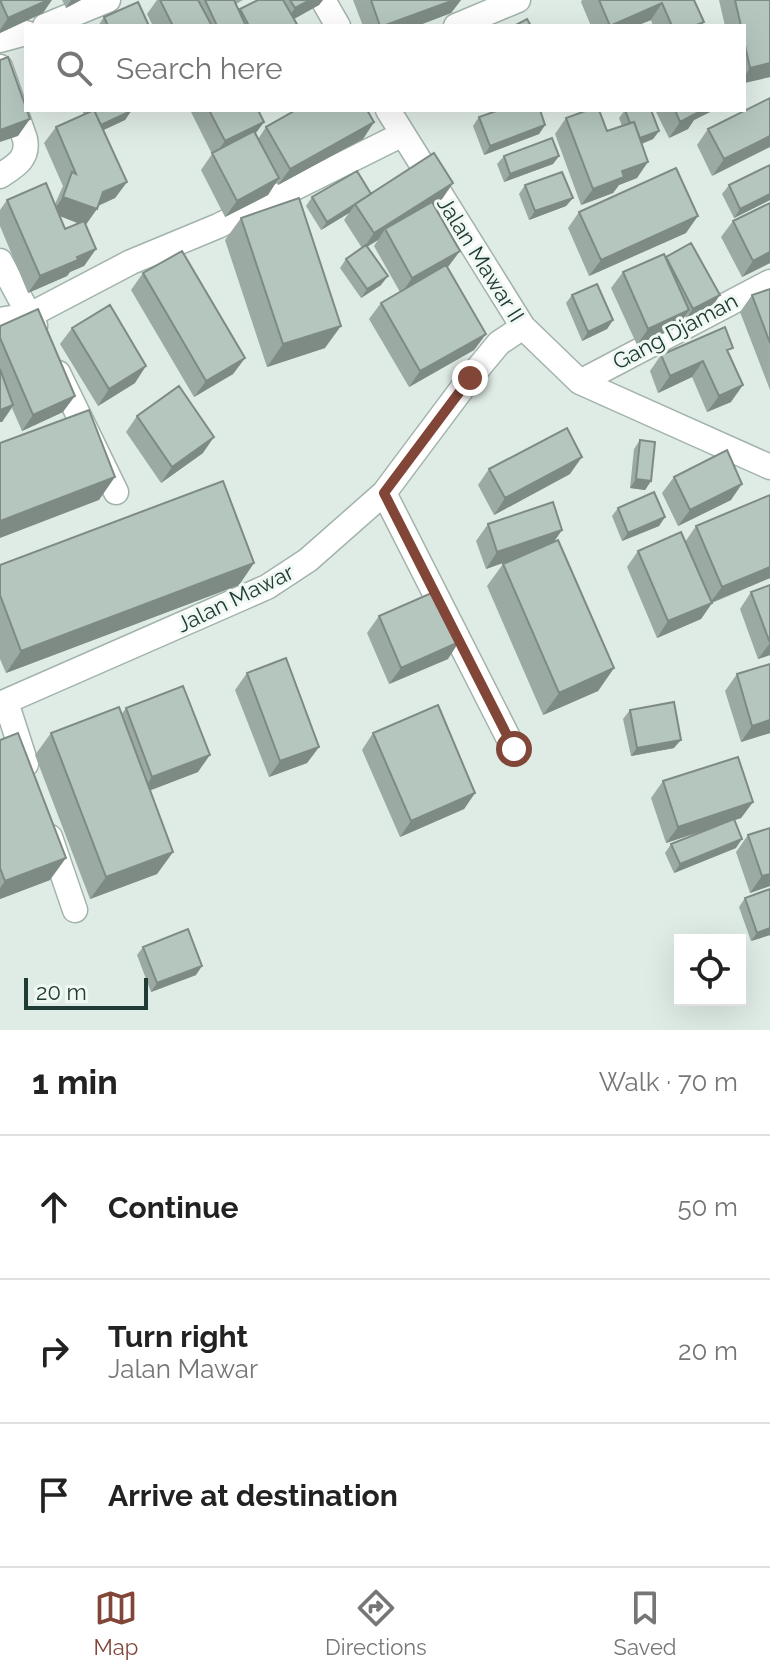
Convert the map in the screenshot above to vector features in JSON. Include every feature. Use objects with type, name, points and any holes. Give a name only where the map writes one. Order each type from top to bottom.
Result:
[{"type":"street","points":[[50,24],[108,0]]},
{"type":"street","points":[[323,0],[337,24]]},
{"type":"street","points":[[461,24],[518,0]]},
{"type":"street","points":[[0,40],[24,34]]},
{"type":"street","points":[[0,67],[27,144],[22,161],[0,176]]},
{"type":"street","name":"Jalan Mawar II","points":[[389,112],[523,327],[580,382],[770,467]]},
{"type":"street","points":[[0,320],[30,315],[131,262],[218,226],[403,134]]},
{"type":"street","points":[[0,261],[30,315],[116,492]]},
{"type":"street","name":"Gang Djaman","points":[[580,382],[770,282]]},
{"type":"street","name":"Jalan Mawar","points":[[3,703],[267,587],[308,560],[384,493],[499,343],[523,327]]},
{"type":"street","points":[[384,493],[514,749]]},
{"type":"street","points":[[3,703],[35,791]]},
{"type":"street","points":[[45,821],[75,910]]},
{"type":"building","points":[[0,0],[48,0],[8,18]]},
{"type":"building","points":[[160,0],[198,0],[211,24],[172,24]]},
{"type":"building","points":[[205,0],[234,0],[245,24],[216,24]]},
{"type":"building","points":[[258,0],[283,0],[297,24],[248,24],[240,9]]},
{"type":"building","points":[[290,0],[310,0],[295,8]]},
{"type":"building","points":[[371,0],[454,0],[388,24],[379,24]]},
{"type":"building","points":[[599,0],[694,0],[704,22],[671,24],[662,3],[609,24]]},
{"type":"building","points":[[735,0],[770,0],[770,63],[750,68],[746,24],[741,24]]},
{"type":"building","points":[[138,2],[148,24],[107,24],[104,17]]},
{"type":"building","points":[[8,57],[24,102],[24,112],[28,112],[30,119],[0,130],[0,60]]},
{"type":"building","points":[[770,98],[770,136],[724,159],[708,129]]},
{"type":"building","points":[[95,112],[127,182],[103,192],[97,209],[63,197],[72,172],[76,174],[56,127]]},
{"type":"building","points":[[95,112],[129,112],[101,125]]},
{"type":"building","points":[[210,112],[259,112],[264,122],[225,141]]},
{"type":"building","points":[[292,112],[368,112],[374,122],[290,169],[266,127]]},
{"type":"building","points":[[493,112],[541,112],[545,125],[490,146],[479,117]]},
{"type":"building","points":[[582,112],[600,112],[607,131],[634,122],[648,162],[622,171],[624,177],[593,189],[566,118]]},
{"type":"building","points":[[626,112],[652,112],[659,131],[640,138],[634,122],[630,123]]},
{"type":"building","points":[[676,112],[699,112],[680,122]]},
{"type":"building","points":[[254,131],[279,178],[237,201],[212,153]]},
{"type":"building","points":[[552,138],[559,156],[510,174],[504,156]]},
{"type":"building","points":[[434,153],[453,183],[374,233],[355,204]]},
{"type":"building","points":[[770,165],[770,194],[740,209],[729,185]]},
{"type":"building","points":[[676,168],[698,216],[601,260],[579,212]]},
{"type":"building","points":[[357,171],[371,194],[327,222],[312,197]]},
{"type":"building","points":[[562,172],[573,198],[535,211],[525,185]]},
{"type":"building","points":[[46,183],[65,229],[84,221],[96,249],[40,276],[7,200]]},
{"type":"building","points":[[299,198],[341,326],[283,344],[241,218]]},
{"type":"building","points":[[432,202],[460,251],[412,278],[385,229]]},
{"type":"building","points":[[770,203],[770,252],[753,261],[733,221]]},
{"type":"building","points":[[691,243],[720,295],[693,309],[666,257]]},
{"type":"building","points":[[366,245],[388,276],[367,289],[346,259]]},
{"type":"building","points":[[182,251],[245,358],[206,381],[143,273]]},
{"type":"building","points":[[664,254],[689,310],[648,329],[623,272]]},
{"type":"building","points":[[446,265],[486,334],[420,371],[381,303]]},
{"type":"building","points":[[597,284],[613,320],[588,332],[572,295]]},
{"type":"building","points":[[770,289],[770,343],[752,295]]},
{"type":"building","points":[[110,305],[146,366],[109,389],[72,328]]},
{"type":"building","points":[[38,309],[75,396],[33,415],[0,338],[0,326]]},
{"type":"building","points":[[725,327],[733,348],[727,350],[743,385],[719,396],[703,361],[670,376],[661,355]]},
{"type":"building","points":[[0,369],[13,405],[0,410]]},
{"type":"building","points":[[179,386],[214,437],[172,467],[137,416]]},
{"type":"building","points":[[89,410],[115,477],[0,521],[0,443]]},
{"type":"building","points":[[567,428],[582,457],[505,498],[489,469]]},
{"type":"building","points":[[640,440],[655,442],[651,481],[636,479]]},
{"type":"building","points":[[727,450],[742,484],[690,510],[674,477]]},
{"type":"building","points":[[223,481],[254,563],[21,651],[0,595],[0,565]]},
{"type":"building","points":[[654,492],[665,517],[628,533],[618,508]]},
{"type":"building","points":[[770,495],[770,567],[722,587],[696,526]]},
{"type":"building","points":[[553,502],[562,530],[497,552],[488,524]]},
{"type":"building","points":[[681,532],[712,603],[668,621],[638,551]]},
{"type":"building","points":[[558,540],[614,668],[559,693],[503,564]]},
{"type":"building","points":[[770,585],[770,643],[751,592]]},
{"type":"building","points":[[436,591],[459,642],[401,668],[379,616]]},
{"type":"building","points":[[286,658],[319,747],[280,761],[247,673]]},
{"type":"building","points":[[770,664],[770,720],[752,726],[737,674]]},
{"type":"building","points":[[183,686],[210,755],[152,777],[126,708]]},
{"type":"building","points":[[674,702],[681,740],[637,748],[630,710]]},
{"type":"building","points":[[438,705],[475,793],[411,821],[373,733]]},
{"type":"building","points":[[119,707],[173,852],[106,877],[51,733]]},
{"type":"building","points":[[18,733],[66,858],[5,881],[0,868],[0,740]]},
{"type":"building","points":[[738,757],[753,802],[678,827],[663,781]]},
{"type":"building","points":[[734,819],[742,839],[680,864],[671,844]]},
{"type":"building","points":[[770,828],[770,874],[762,876],[748,835]]},
{"type":"building","points":[[770,889],[770,928],[757,933],[745,898]]},
{"type":"building","points":[[188,929],[202,966],[157,983],[143,947]]},
{"type":"route","points":[[470,378],[384,493],[514,749]]}]
